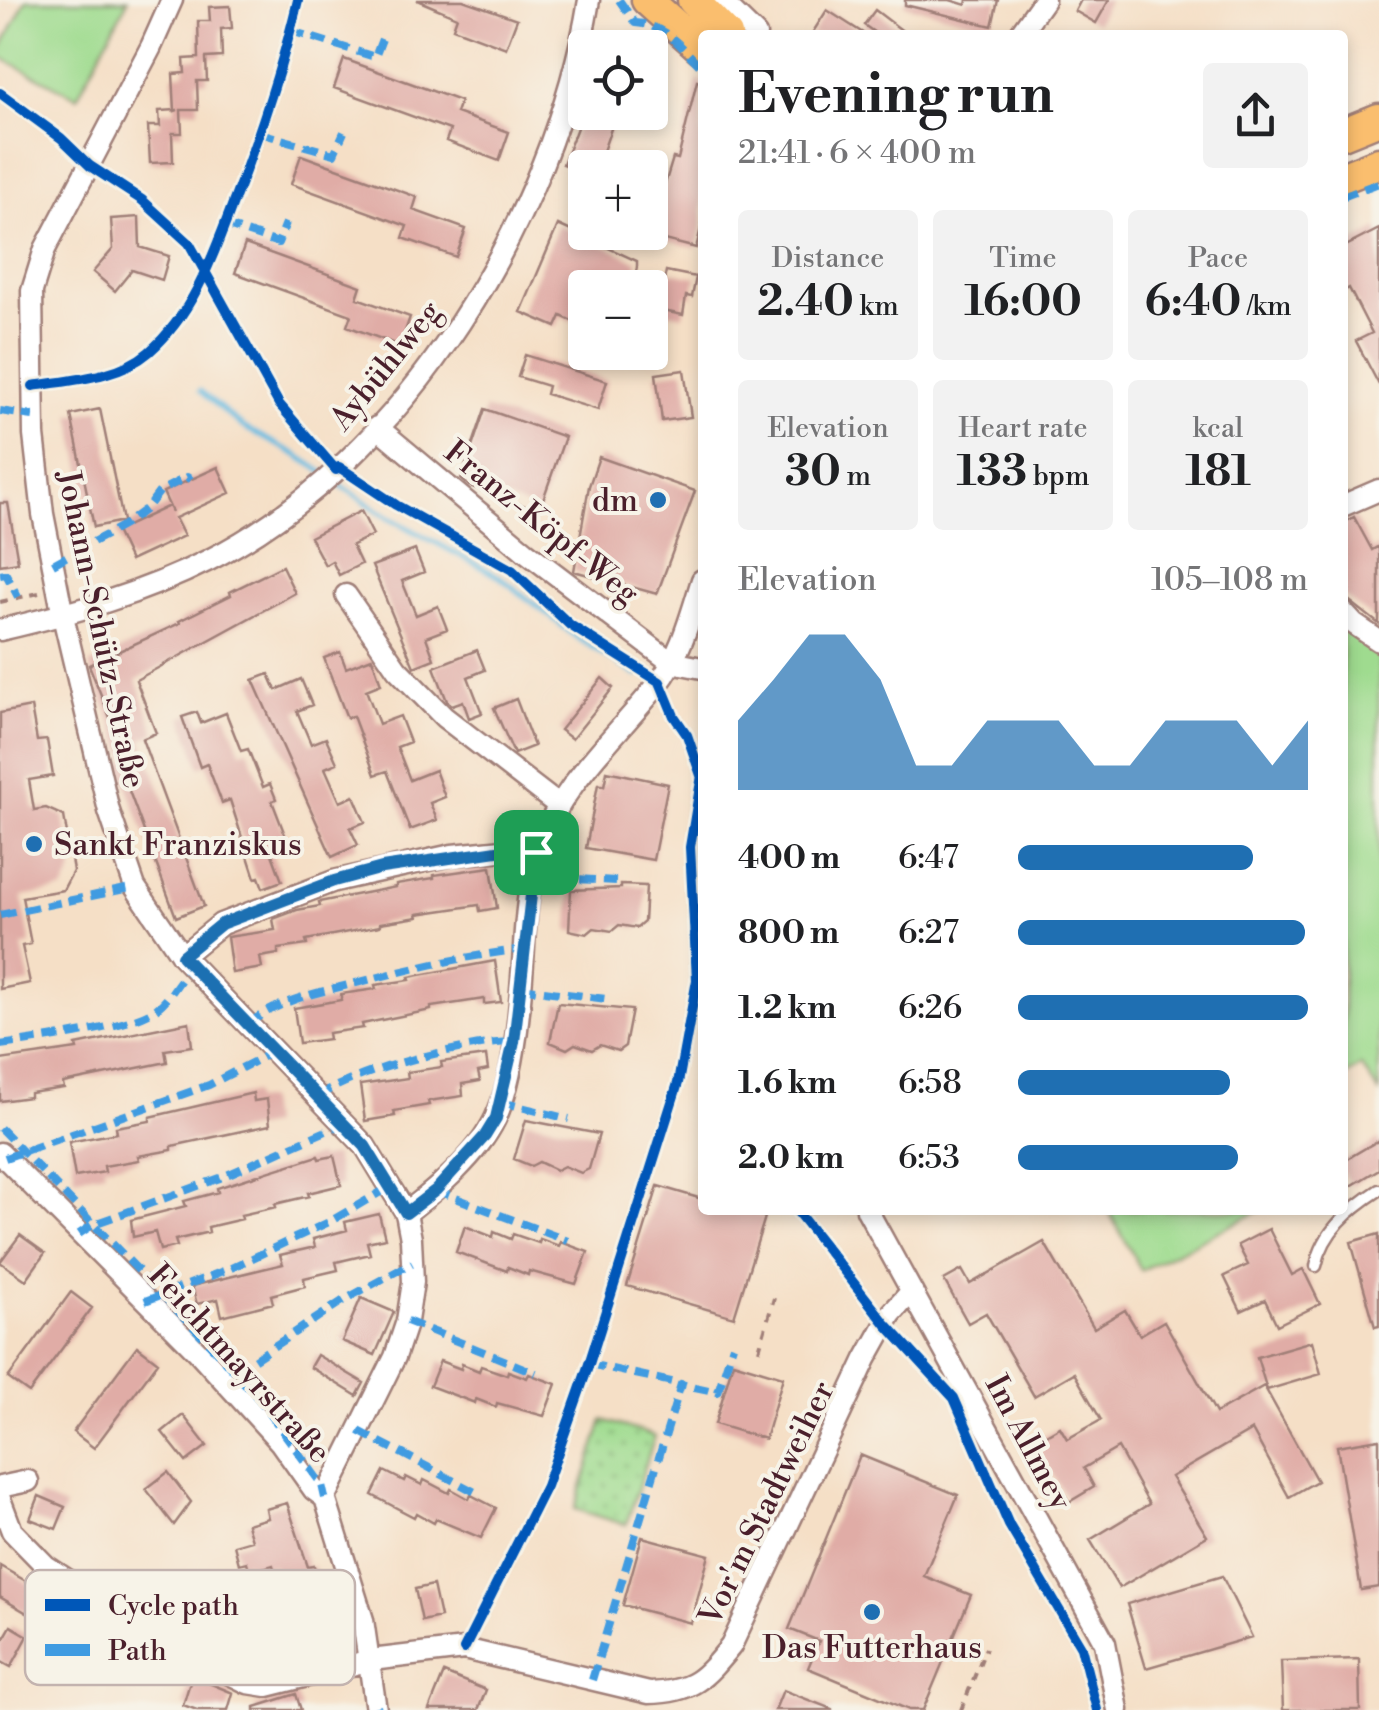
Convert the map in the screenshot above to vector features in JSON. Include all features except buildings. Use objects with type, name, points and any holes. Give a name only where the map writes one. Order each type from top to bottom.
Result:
[{"type":"main road","points":[[646,0],[698,46]]},
{"type":"main road","points":[[693,0],[722,30]]},
{"type":"main road","points":[[1348,132],[1379,119]]},
{"type":"main road","points":[[1348,176],[1379,164]]},
{"type":"street","name":"Johann-Schütz-Straße","points":[[172,0],[45,249],[32,291],[34,435],[43,514],[63,616],[109,811],[128,871],[152,915],[182,956],[365,1146],[406,1213],[413,1282],[407,1321],[396,1356],[325,1498]]},
{"type":"street","name":"Aybühlweg","points":[[0,630],[142,592],[212,558],[277,516],[324,479],[378,426],[452,338],[507,246],[562,113],[589,0]]},
{"type":"street","points":[[720,0],[751,30]]},
{"type":"street","points":[[1023,30],[1044,0]]},
{"type":"street","name":"Franz-Köpf-Weg","points":[[378,426],[525,551],[672,662]]},
{"type":"street","points":[[1348,503],[1379,490]]},
{"type":"street","points":[[406,1213],[436,1190],[485,1136],[496,1118],[514,1042],[536,852],[558,805],[594,755],[660,682],[672,662],[698,591]]},
{"type":"street","points":[[346,594],[397,668],[444,716],[558,805]]},
{"type":"street","points":[[1348,618],[1379,641]]},
{"type":"street","points":[[672,662],[698,667]]},
{"type":"street","points":[[182,956],[221,924],[334,881],[452,855],[504,850],[536,852]]},
{"type":"street","name":"Feichtmayrstraße","points":[[0,1153],[198,1352],[280,1442],[314,1490],[325,1498],[347,1570]]},
{"type":"street","name":"Im Allmey","points":[[869,1215],[1105,1644],[1118,1710]]},
{"type":"street","name":"Vor'm Stadtweiher","points":[[355,1664],[464,1649],[650,1693],[680,1692],[707,1676],[731,1646],[866,1359],[892,1314],[912,1292]]},
{"type":"street","points":[[0,1487],[28,1481]]},
{"type":"street","name":"Vor'm Stadtweiher","points":[[0,1499],[12,1531],[52,1570]]},
{"type":"street","name":"Feichtmayrstraße","points":[[355,1594],[363,1620],[376,1710]]},
{"type":"lane","points":[[1348,1211],[1379,1190]]},
{"type":"lane","points":[[1316,1266],[1320,1246],[1345,1215]]},
{"type":"path","points":[[0,602],[58,588]]},
{"type":"path","points":[[759,1350],[774,1298]]},
{"type":"path","points":[[961,1710],[986,1648]]},
{"type":"green space","points":[[26,0],[128,0],[77,97],[0,57]]},
{"type":"green space","points":[[1348,621],[1379,644],[1379,1092],[1361,1066],[1348,1075]]},
{"type":"green space","points":[[1111,1215],[1251,1215],[1141,1270]]},
{"type":"green space","points":[[603,1420],[655,1436],[626,1525],[575,1509]]},
{"type":"waterway","points":[[200,391],[243,427],[324,473]]},
{"type":"waterway","points":[[333,480],[388,517],[500,577],[579,639],[637,675]]},
{"type":"marked path","points":[[619,0],[635,23],[664,33],[698,64]]},
{"type":"marked path","points":[[291,31],[375,57],[382,39]]},
{"type":"marked path","points":[[260,133],[334,154],[344,132]]},
{"type":"marked path","points":[[1348,195],[1379,183]]},
{"type":"marked path","points":[[225,225],[278,243],[286,223]]},
{"type":"marked path","points":[[0,411],[33,416]]},
{"type":"marked path","points":[[53,564],[124,525],[147,508],[160,491],[187,477],[191,480]]},
{"type":"marked path","points":[[0,575],[6,574],[18,597]]},
{"type":"marked path","points":[[534,877],[616,881]]},
{"type":"marked path","points":[[0,915],[135,887]]},
{"type":"marked path","points":[[248,1024],[273,1008],[313,994],[439,963],[524,949]]},
{"type":"marked path","points":[[0,1045],[81,1033],[142,1016],[161,1005],[192,967]]},
{"type":"marked path","points":[[521,988],[606,999]]},
{"type":"marked path","points":[[317,1097],[412,1059],[514,1042]]},
{"type":"marked path","points":[[5,1158],[209,1085],[274,1051]]},
{"type":"marked path","points":[[501,1102],[569,1119]]},
{"type":"marked path","points":[[79,1234],[94,1224],[220,1178],[344,1123]]},
{"type":"marked path","points":[[0,1128],[262,1403],[322,1485],[325,1498]]},
{"type":"marked path","points":[[145,1301],[229,1269],[331,1221],[391,1186]]},
{"type":"marked path","points":[[435,1190],[568,1241]]},
{"type":"marked path","points":[[235,1372],[344,1300],[412,1263]]},
{"type":"marked path","points":[[407,1321],[536,1373]]},
{"type":"marked path","points":[[592,1680],[681,1384],[718,1392],[733,1345]]},
{"type":"marked path","points":[[589,1364],[681,1384]]},
{"type":"marked path","points":[[359,1431],[479,1494]]},
{"type":"marked path","points":[[377,1706],[378,1710]]},
{"type":"cycle path","points":[[33,386],[94,376],[137,361],[179,319],[211,260],[244,174],[278,75],[298,0]]},
{"type":"cycle path","points":[[0,93],[61,138],[90,166],[142,200],[189,243],[279,404],[336,470]]},
{"type":"cycle path","points":[[339,467],[396,505],[512,570],[570,625],[660,682],[698,767]]},
{"type":"cycle path","points":[[698,799],[690,847],[698,983]]},
{"type":"cycle path","points":[[464,1649],[546,1486],[589,1364],[678,1083],[697,980]]},
{"type":"cycle path","points":[[800,1215],[886,1324],[954,1398],[1009,1525],[1081,1647],[1097,1710]]},
{"type":"place","name":"dm","points":[[658,500]]},
{"type":"place","name":"Sankt Franziskus","points":[[34,844]]},
{"type":"place","name":"Das Futterhaus","points":[[872,1612]]},
{"type":"route","points":[[504,850],[536,852],[514,1042],[496,1118],[485,1136],[436,1190],[406,1213],[365,1146],[182,956],[221,924],[334,881],[452,855],[504,850]]}]
